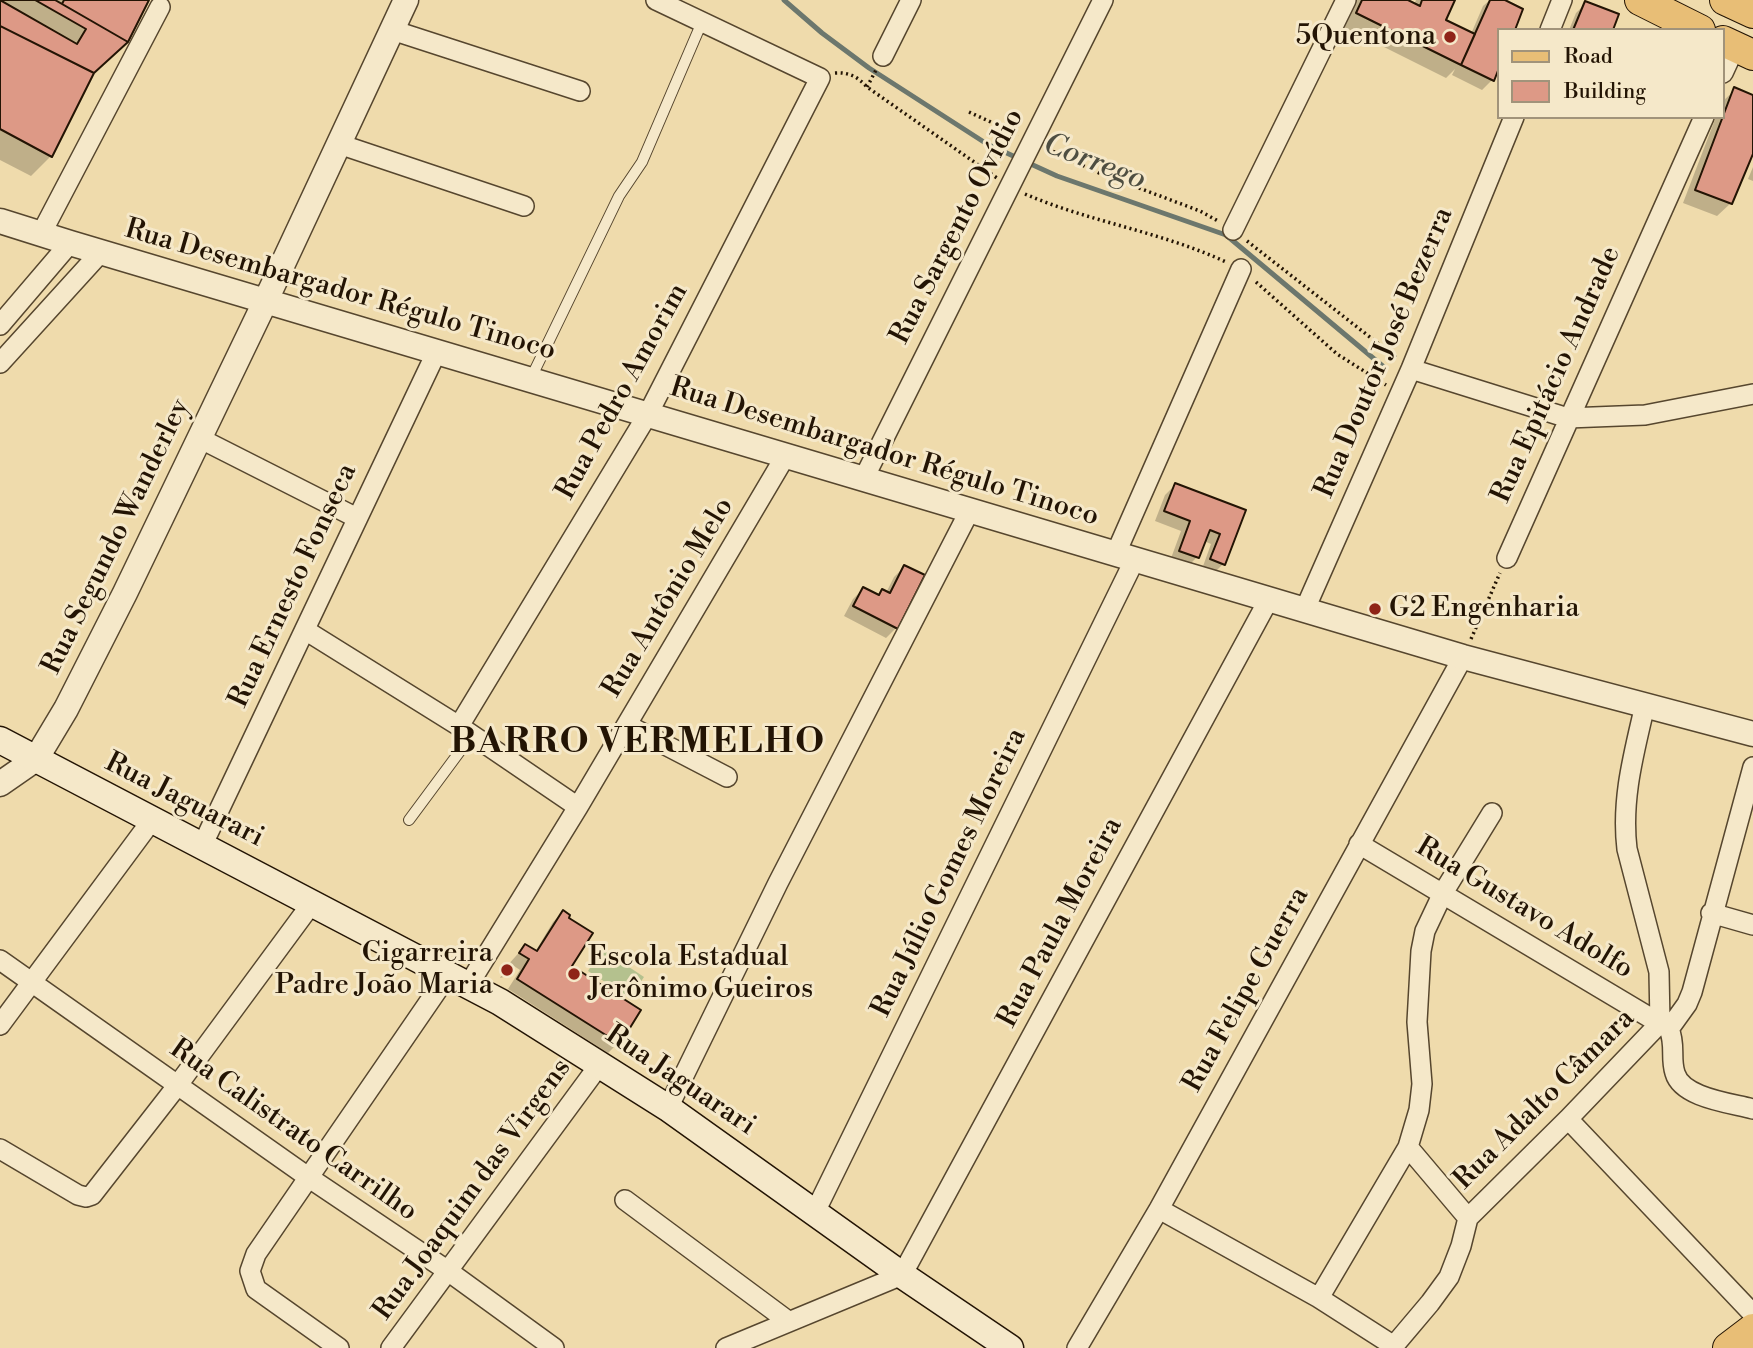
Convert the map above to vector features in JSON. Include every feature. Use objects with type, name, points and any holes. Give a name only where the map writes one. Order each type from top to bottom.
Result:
[{"type":"main road","points":[[1640,0],[1696,28]]},
{"type":"main road","points":[[1724,0],[1753,13]]},
{"type":"main road","name":"Rua Jaguarari","points":[[0,740],[459,979],[668,1108],[902,1275],[1010,1348]]},
{"type":"main road","points":[[1728,1348],[1753,1329]]},
{"type":"street","name":"Rua Segundo Wanderley","points":[[0,783],[36,759],[66,709],[200,438],[406,0]]},
{"type":"street","points":[[656,0],[820,78]]},
{"type":"street","points":[[883,56],[911,0]]},
{"type":"street","name":"Rua Sargento Ovídio","points":[[864,478],[1103,0]]},
{"type":"street","points":[[1233,230],[1346,0]]},
{"type":"street","points":[[1551,28],[1562,0]]},
{"type":"street","points":[[41,234],[160,7]]},
{"type":"street","points":[[392,30],[580,91]]},
{"type":"street","name":"Rua Pedro Amorim","points":[[466,730],[648,414],[820,78]]},
{"type":"street","name":"Rua Doutor José Bezerra","points":[[1305,609],[1411,369],[1513,119]]},
{"type":"street","name":"Rua Epitácio Andrade","points":[[1507,558],[1702,119]]},
{"type":"street","points":[[339,144],[524,206]]},
{"type":"street","name":"Rua Desembargador Régulo Tinoco","points":[[0,221],[1463,657],[1753,734]]},
{"type":"street","points":[[0,325],[70,243]]},
{"type":"street","points":[[2,357],[101,252]]},
{"type":"street","name":"Rua Júlio Gomes Moreira","points":[[815,1212],[1125,556],[1241,269]]},
{"type":"street","name":"Rua Ernesto Fonseca","points":[[202,846],[437,351]]},
{"type":"street","points":[[1411,369],[1568,418],[1645,415],[1753,394]]},
{"type":"street","points":[[200,438],[357,518]]},
{"type":"street","name":"Rua Antônio Melo","points":[[339,1348],[256,1289],[250,1278],[250,1271],[256,1254],[308,1177],[459,979],[578,807],[786,455]]},
{"type":"street","points":[[668,1108],[778,883],[970,510]]},
{"type":"street","name":"Rua Paula Moreira","points":[[902,1275],[1269,598]]},
{"type":"street","points":[[305,630],[466,730],[578,807]]},
{"type":"street","name":"Rua Felipe Guerra","points":[[1077,1348],[1159,1209],[1463,657]]},
{"type":"street","name":"Rua Adalto Câmara","points":[[1393,1347],[1449,1277],[1468,1218],[1664,1026],[1660,972],[1624,829],[1627,785],[1645,705]]},
{"type":"street","points":[[627,725],[727,776]]},
{"type":"street","points":[[1753,767],[1687,1004],[1664,1026],[1674,1043],[1675,1074],[1684,1088],[1694,1094],[1753,1109]]},
{"type":"street","points":[[1319,1298],[1408,1147],[1417,1120],[1422,1084],[1417,1022],[1421,951],[1425,931],[1443,893],[1492,813]]},
{"type":"street","points":[[0,1025],[152,820]]},
{"type":"street","name":"Rua Gustavo Adolfo","points":[[1359,844],[1664,1026]]},
{"type":"street","points":[[0,1149],[78,1195],[86,1198],[100,1188],[312,903]]},
{"type":"street","points":[[1711,913],[1753,925]]},
{"type":"street","name":"Rua Calistrato Carrilho","points":[[0,960],[554,1348]]},
{"type":"street","name":"Rua Joaquim das Virgens","points":[[391,1348],[600,1064]]},
{"type":"street","points":[[1568,1119],[1753,1314]]},
{"type":"street","points":[[1408,1147],[1468,1218]]},
{"type":"street","points":[[625,1200],[788,1321]]},
{"type":"street","points":[[1159,1209],[1319,1298],[1393,1347]]},
{"type":"street","points":[[726,1348],[902,1275]]},
{"type":"lane","points":[[531,379],[619,196],[642,162],[702,22]]},
{"type":"lane","points":[[409,820],[466,730]]},
{"type":"path","points":[[820,78],[830,73],[850,74],[1011,184],[1054,206],[1149,233],[1241,269],[1337,354],[1400,394]]},
{"type":"path","points":[[969,112],[1031,144],[1200,211],[1233,230],[1411,369]]},
{"type":"path","points":[[1463,657],[1507,558]]},
{"type":"green space","points":[[602,949],[644,977],[630,998],[588,971]]},
{"type":"building","points":[[0,0],[35,0],[86,29],[77,44]]},
{"type":"building","points":[[0,0],[55,0],[128,42],[94,73],[0,26]]},
{"type":"building","points":[[64,0],[149,0],[128,42],[62,4]]},
{"type":"building","points":[[1362,0],[1408,0],[1420,6],[1422,0],[1455,0],[1446,20],[1475,34],[1461,65],[1356,13]]},
{"type":"building","points":[[1490,0],[1505,0],[1523,9],[1516,28],[1498,28],[1498,71],[1494,81],[1461,65]]},
{"type":"building","points":[[1585,1],[1619,14],[1614,28],[1574,28]]},
{"type":"building","points":[[0,26],[94,73],[52,157],[0,129]]},
{"type":"building","points":[[1734,87],[1753,95],[1753,154],[1732,204],[1695,190],[1722,119],[1725,119],[1725,111]]},
{"type":"building","points":[[1175,483],[1246,510],[1225,565],[1210,559],[1220,534],[1210,530],[1199,558],[1179,551],[1190,521],[1164,511]]},
{"type":"building","points":[[904,565],[925,575],[898,629],[853,606],[863,587],[879,595],[882,589],[890,593]]},
{"type":"building","points":[[563,910],[570,915],[569,918],[593,933],[572,966],[641,1010],[620,1044],[517,979],[529,959],[519,953],[525,944],[537,951]]},
{"type":"waterway","name":"Corrego","points":[[784,0],[869,68],[987,144],[1057,176],[1226,235],[1385,368]]},
{"type":"place","name":"5Quentona","points":[[1450,37]]},
{"type":"place","name":"G2 Engenharia","points":[[1375,609]]},
{"type":"place","name":"Cigarreira Padre João Maria","points":[[507,970]]},
{"type":"place","name":"Escola Estadual Jerônimo Gueiros","points":[[574,974]]},
{"type":"district","name":"BARRO VERMELHO","points":[[638,744]]}]
